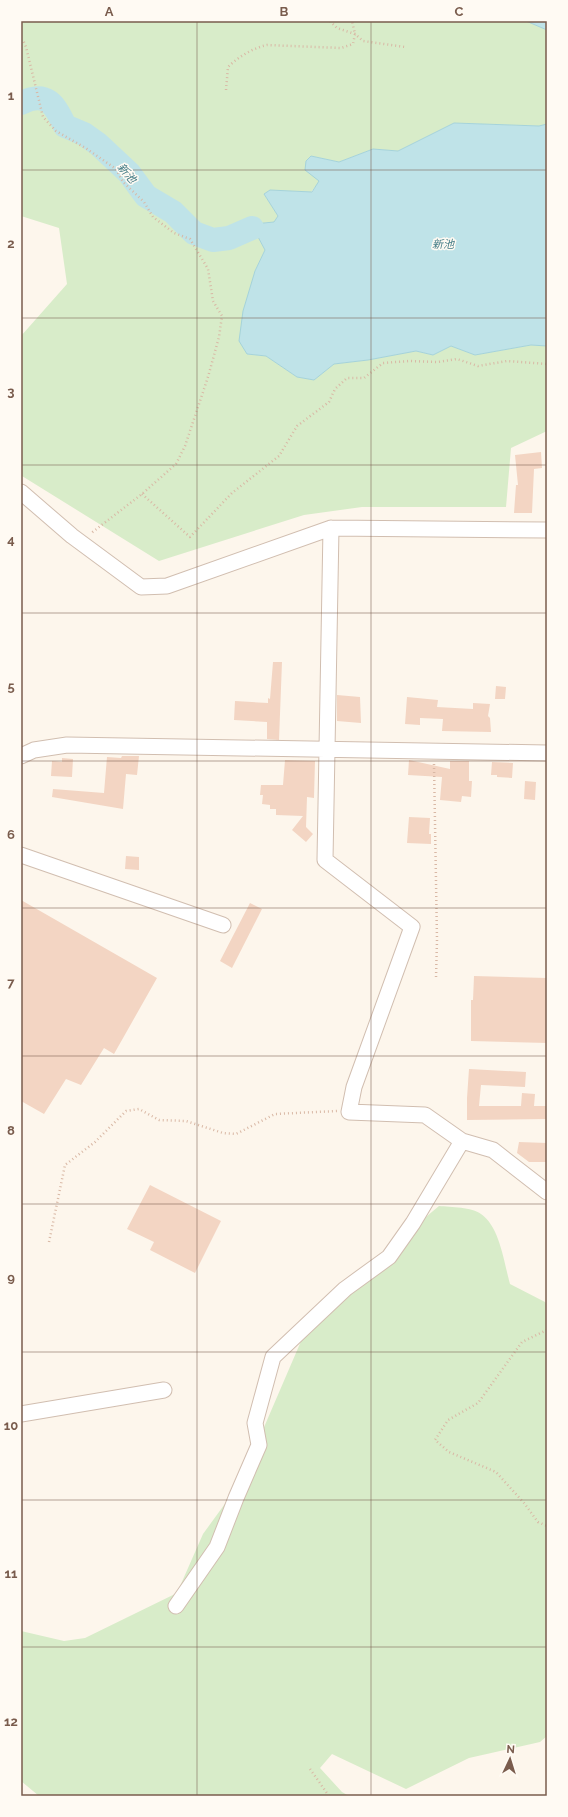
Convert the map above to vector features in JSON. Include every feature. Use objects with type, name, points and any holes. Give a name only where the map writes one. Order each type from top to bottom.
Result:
[{"type":"street","points":[[21,492],[72,536],[141,588],[167,586],[331,528],[547,530]]},
{"type":"street","points":[[331,528],[325,860],[412,927],[354,1087],[350,1112],[425,1114],[462,1141],[493,1150],[547,1192]]},
{"type":"street","points":[[21,756],[34,750],[67,745],[547,753]]},
{"type":"street","points":[[21,855],[223,925]]},
{"type":"street","points":[[176,1606],[217,1547],[259,1445],[255,1424],[273,1357],[345,1289],[389,1257],[413,1223],[462,1141]]},
{"type":"street","points":[[21,1414],[164,1390]]},
{"type":"path","points":[[330,21],[337,28],[355,34],[363,41],[405,47]]},
{"type":"path","points":[[226,90],[228,67],[233,62],[258,47],[267,45],[341,48],[353,44],[355,34],[352,21]]},
{"type":"path","points":[[21,40],[23,40],[26,47],[43,117],[56,131],[87,149],[116,169],[123,182],[144,202],[153,217],[174,233],[190,239],[208,269],[213,301],[222,316],[219,337],[186,446],[176,464],[142,494],[89,535],[72,536]]},
{"type":"path","points":[[142,494],[190,537],[232,493],[279,456],[297,426],[329,402],[335,389],[347,378],[364,378],[383,363],[409,361],[438,362],[457,359],[478,366],[507,361],[547,364]]},
{"type":"path","points":[[434,752],[438,940],[436,978]]},
{"type":"path","points":[[49,1242],[64,1165],[95,1142],[126,1111],[138,1109],[159,1120],[186,1121],[223,1133],[236,1134],[275,1114],[309,1111],[350,1112]]},
{"type":"path","points":[[547,1330],[522,1342],[478,1403],[448,1420],[436,1440],[449,1452],[496,1472],[524,1503],[538,1522],[547,1526]]},
{"type":"path","points":[[310,1770],[329,1796]]},
{"type":"green space","points":[[21,21],[526,21],[547,30],[547,124],[539,126],[454,123],[398,151],[373,149],[339,162],[311,156],[320,181],[311,192],[270,190],[264,194],[278,216],[274,222],[244,225],[222,233],[222,246],[257,235],[265,250],[255,271],[247,354],[266,356],[297,377],[314,380],[334,364],[368,360],[416,351],[433,355],[451,346],[475,355],[531,345],[547,346],[547,431],[511,448],[506,507],[362,507],[304,515],[159,561],[22,476],[21,336],[67,284],[59,228],[21,216]]},
{"type":"green space","points":[[439,1206],[472,1210],[481,1214],[493,1227],[497,1236],[510,1284],[545,1302],[547,1305],[547,1736],[540,1742],[469,1758],[406,1789],[332,1754],[320,1768],[342,1792],[349,1796],[39,1796],[21,1781],[21,1631],[64,1641],[85,1638],[177,1593],[203,1534],[240,1483],[314,1311]]},
{"type":"water","points":[[526,21],[547,21],[547,30]]},
{"type":"water","name":"新池","points":[[454,123],[539,126],[547,124],[547,346],[531,345],[475,355],[451,346],[433,355],[416,351],[368,360],[334,364],[314,380],[297,377],[266,356],[247,354],[239,341],[243,311],[255,271],[265,250],[257,235],[222,246],[222,233],[244,225],[274,222],[278,216],[264,194],[270,190],[312,192],[319,181],[305,170],[306,161],[311,156],[339,162],[373,149],[398,151]]},
{"type":"building","points":[[541,452],[542,468],[534,469],[532,513],[514,513],[516,485],[518,485],[515,455]]},
{"type":"building","points":[[273,662],[282,662],[279,740],[267,739],[267,722],[234,720],[235,701],[268,703],[268,698],[270,699]]},
{"type":"building","points":[[496,686],[506,687],[505,699],[495,699]]},
{"type":"building","points":[[337,695],[360,697],[361,723],[337,721]]},
{"type":"building","points":[[407,697],[438,700],[437,707],[473,709],[473,703],[490,704],[488,716],[490,718],[491,732],[442,731],[443,719],[420,718],[420,725],[405,724]]},
{"type":"building","points":[[122,756],[139,756],[137,775],[126,774],[123,809],[52,797],[53,789],[104,793],[107,757],[121,758]]},
{"type":"building","points":[[62,758],[73,759],[72,777],[51,776],[52,761],[62,762]]},
{"type":"building","points":[[285,760],[315,761],[314,798],[307,797],[306,827],[313,834],[306,842],[292,830],[303,816],[276,815],[276,809],[270,809],[270,805],[262,804],[263,795],[260,795],[261,785],[283,785]]},
{"type":"building","points":[[409,760],[450,769],[450,761],[469,761],[469,781],[472,781],[471,797],[462,796],[461,802],[440,800],[442,777],[408,775]]},
{"type":"building","points":[[492,762],[513,763],[512,778],[491,775]]},
{"type":"building","points":[[525,781],[536,782],[535,800],[524,799]]},
{"type":"building","points":[[409,817],[430,818],[429,834],[431,834],[431,844],[407,843]]},
{"type":"building","points":[[126,856],[139,857],[139,870],[125,869]]},
{"type":"building","points":[[21,900],[157,978],[114,1054],[104,1048],[81,1085],[66,1079],[44,1114],[21,1101]]},
{"type":"building","points":[[250,903],[262,909],[232,968],[220,961]]},
{"type":"building","points":[[474,976],[547,978],[547,1043],[471,1041],[471,1000],[473,1000]]},
{"type":"building","points":[[469,1069],[526,1072],[525,1087],[481,1085],[479,1106],[521,1106],[522,1093],[535,1094],[534,1106],[547,1106],[547,1119],[467,1120]]},
{"type":"building","points":[[519,1142],[547,1143],[547,1162],[529,1162],[517,1153]]},
{"type":"building","points":[[150,1185],[221,1221],[195,1273],[150,1250],[154,1242],[127,1229]]},
{"type":"waterway","name":"新池","points":[[21,103],[37,98],[44,99],[49,102],[54,106],[65,126],[84,134],[98,144],[129,173],[146,196],[173,212],[194,233],[213,240],[229,238],[252,228]]}]
